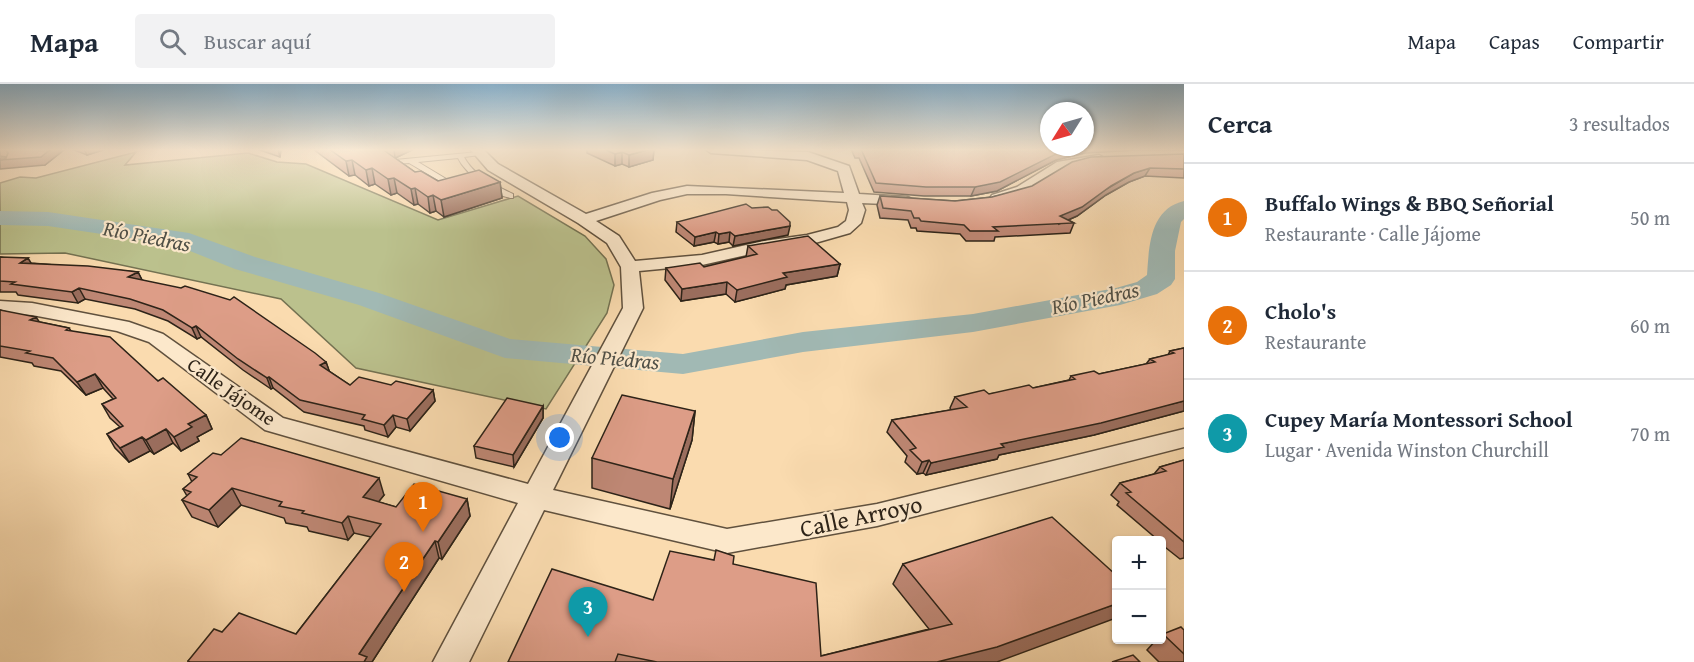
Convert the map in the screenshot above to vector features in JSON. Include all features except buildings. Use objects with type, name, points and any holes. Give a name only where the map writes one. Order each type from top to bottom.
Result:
[{"type":"street","points":[[451,662],[633,308],[630,267],[613,240],[584,220],[508,176]]},
{"type":"street","points":[[630,267],[702,260],[829,235],[843,230],[853,223],[857,210],[846,176]]},
{"type":"street","points":[[979,201],[1022,190],[1044,176]]},
{"type":"street","points":[[584,220],[657,196],[687,190],[726,190],[919,201]]},
{"type":"street","name":"Calle Jájome","points":[[0,307],[32,309],[122,326],[156,338],[274,424],[536,497]]},
{"type":"street","name":"Calle Arroyo","points":[[536,497],[727,541],[877,515],[1184,438]]},
{"type":"lane","points":[[435,176],[456,189]]},
{"type":"lane","points":[[480,176],[510,196]]},
{"type":"green space","points":[[44,176],[334,176],[438,220],[518,196],[585,236],[606,259],[614,285],[607,313],[546,409],[356,368],[281,299],[65,253],[0,254],[0,183],[20,177]]},
{"type":"waterway","name":"Río Piedras","points":[[0,218],[48,219],[180,238],[245,263],[369,299],[505,348],[683,364],[803,342],[973,323],[1120,296],[1147,288],[1161,279],[1162,251],[1169,219],[1184,208]]},
{"type":"place","name":"Buffalo Wings & BBQ Señorial","points":[[423,532]]},
{"type":"place","name":"Cholo's","points":[[404,592]]},
{"type":"place","name":"Cupey María Montessori School","points":[[588,637]]}]
